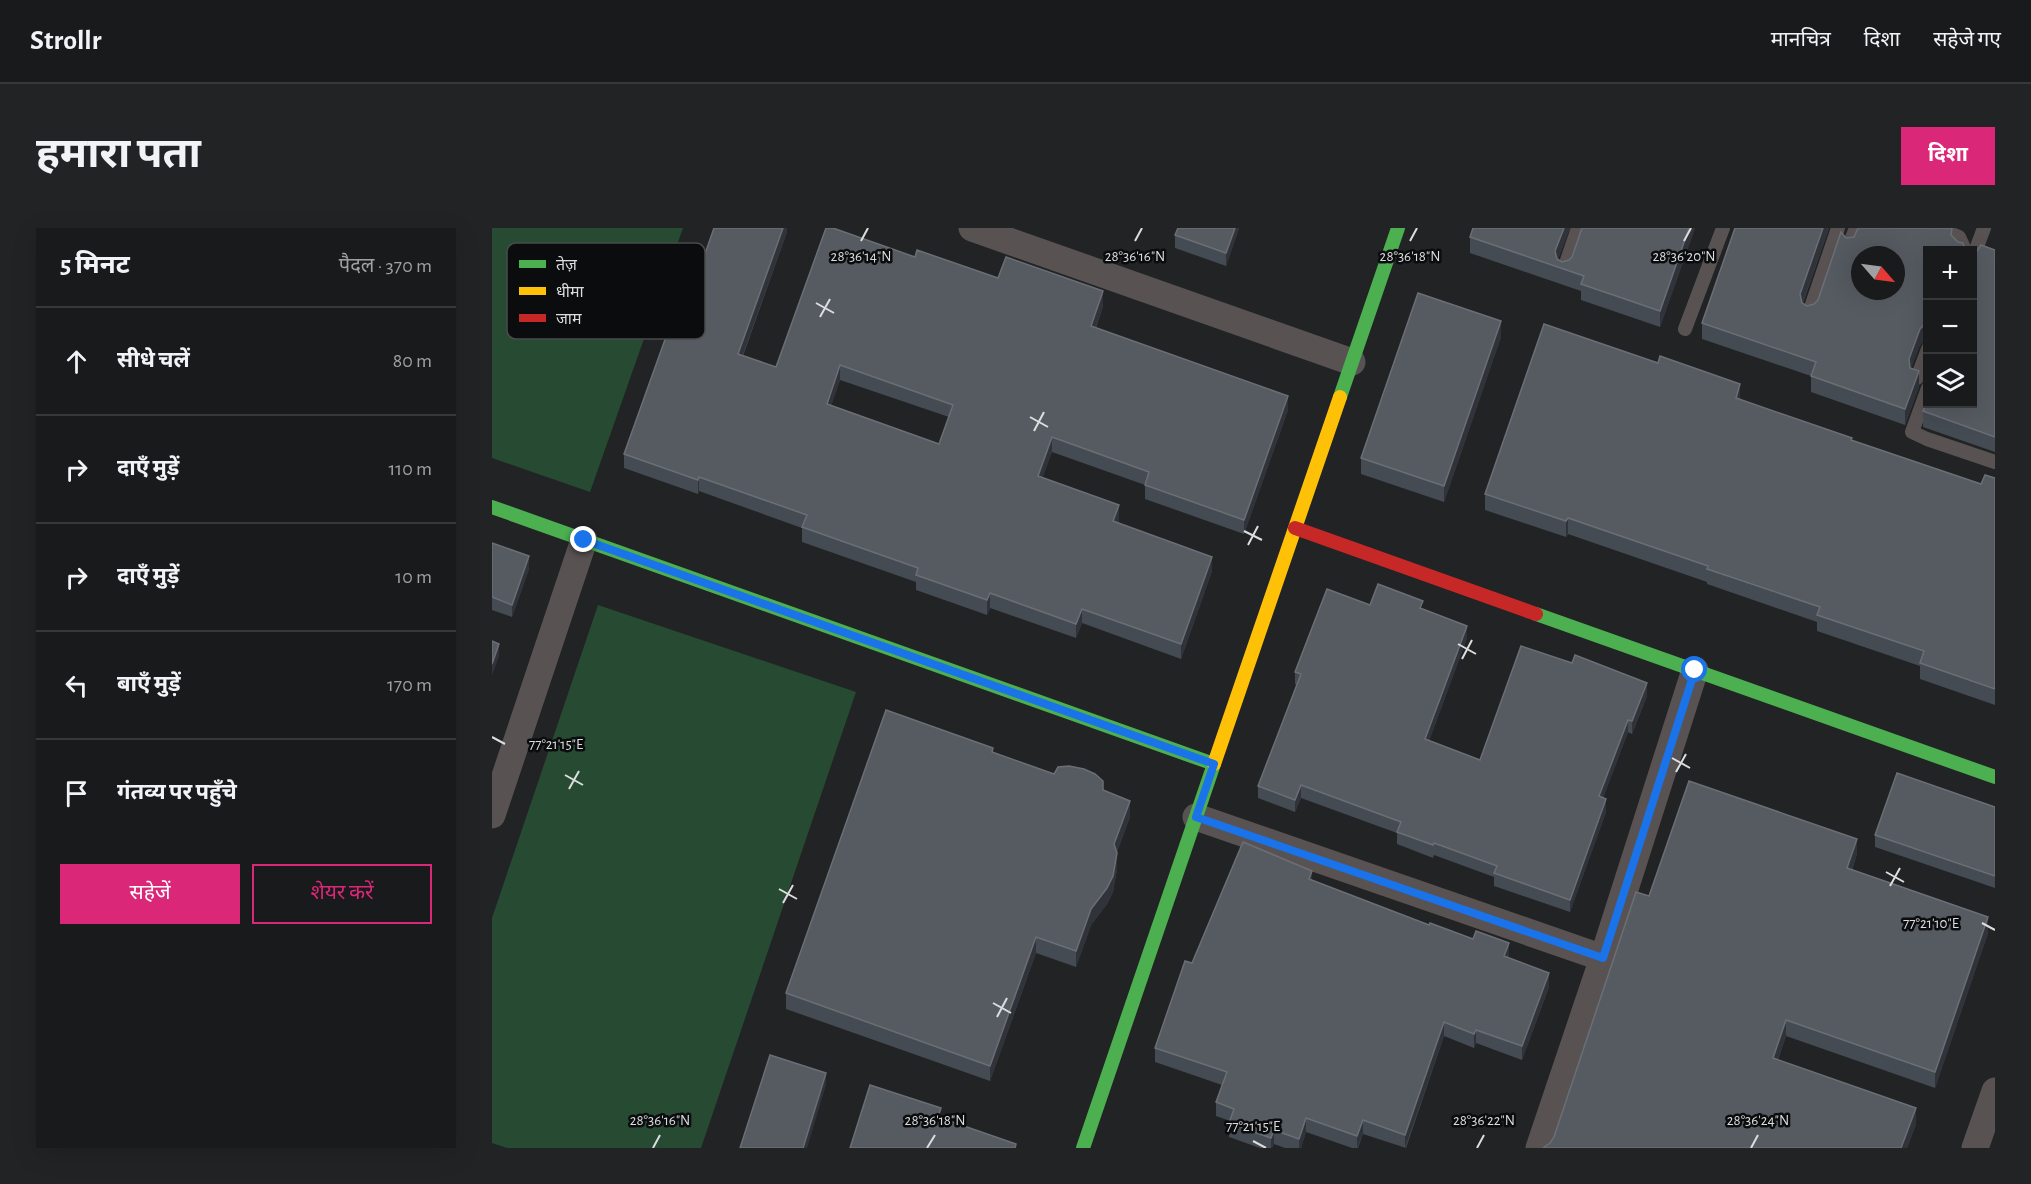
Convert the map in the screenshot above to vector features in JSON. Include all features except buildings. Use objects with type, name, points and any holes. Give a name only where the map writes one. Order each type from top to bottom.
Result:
[{"type":"street","points":[[972,228],[1352,362]]},
{"type":"street","points":[[1083,1148],[1398,228]]},
{"type":"street","points":[[492,507],[1214,764]]},
{"type":"street","points":[[1295,528],[1995,777]]},
{"type":"street","points":[[492,815],[584,540]]},
{"type":"street","points":[[1539,1148],[1603,958],[1695,670]]},
{"type":"street","points":[[1196,817],[1603,958]]},
{"type":"street","points":[[1975,1148],[1995,1091]]},
{"type":"lane","points":[[1564,269],[1578,228]]},
{"type":"lane","points":[[1685,329],[1724,228]]},
{"type":"lane","points":[[1809,313],[1838,228]]},
{"type":"lane","points":[[1849,245],[1856,228]]},
{"type":"lane","points":[[1937,228],[1962,238]]},
{"type":"lane","points":[[1977,247],[1984,228]]},
{"type":"lane","points":[[1917,378],[1926,354]]},
{"type":"lane","points":[[1923,402],[1912,432],[1995,462]]},
{"type":"green space","points":[[492,228],[683,228],[678,243],[507,243],[507,339],[644,339],[590,492],[492,458]]},
{"type":"green space","points":[[598,605],[856,692],[701,1148],[507,1148],[492,1143],[492,918]]},
{"type":"traffic: fast","points":[[1340,397],[1398,228]]},
{"type":"traffic: fast","points":[[492,507],[1214,764]]},
{"type":"traffic: fast","points":[[1536,614],[1995,777]]},
{"type":"traffic: fast","points":[[1083,1148],[1214,764]]},
{"type":"traffic: slow","points":[[1214,764],[1340,397]]},
{"type":"traffic: jam","points":[[1295,528],[1536,614]]},
{"type":"route","points":[[584,540],[1214,764],[1196,817],[1603,958],[1695,670]]}]
